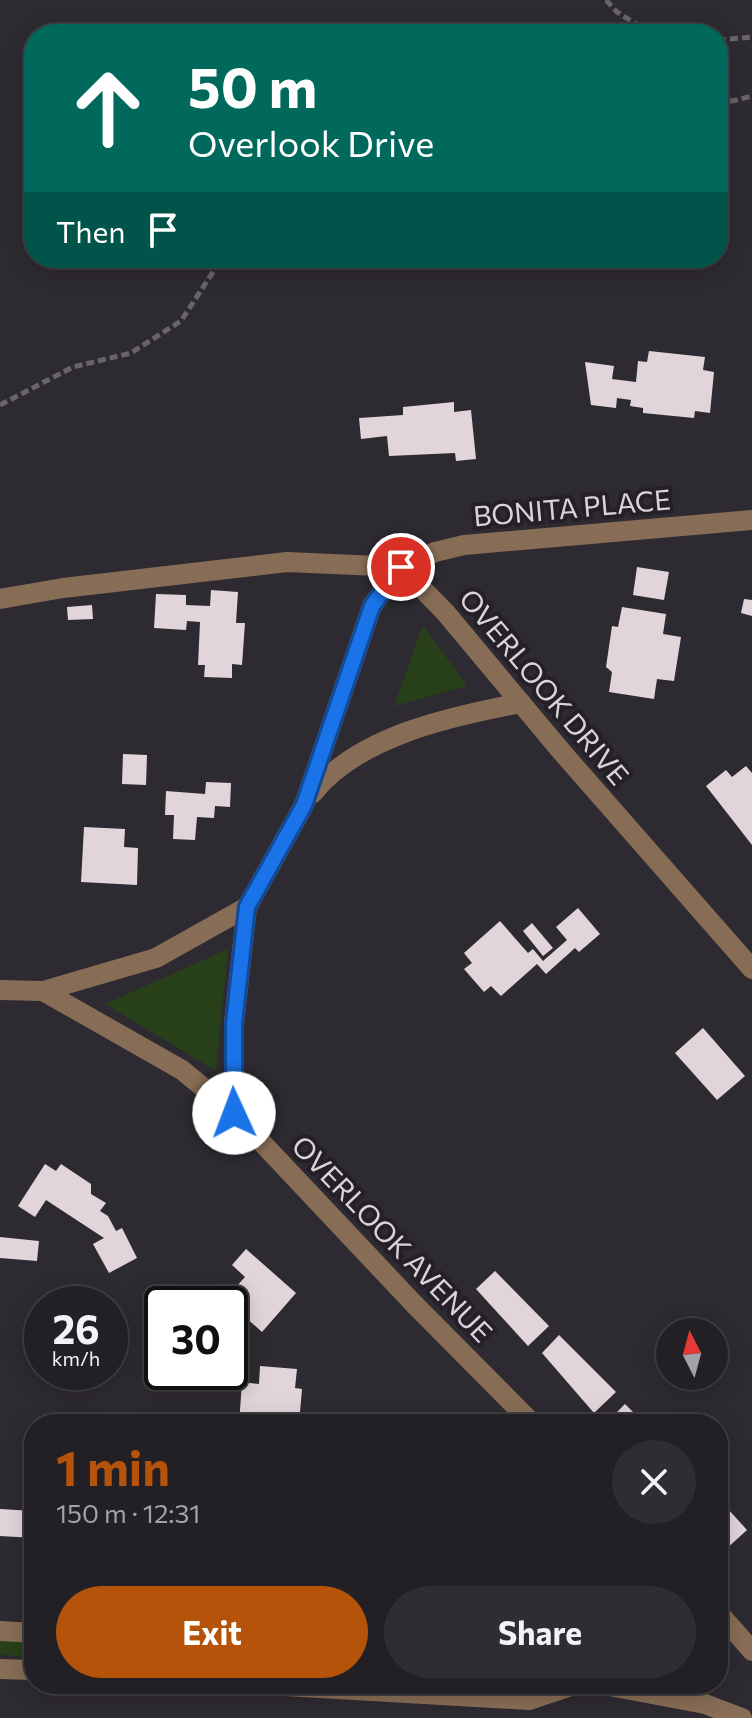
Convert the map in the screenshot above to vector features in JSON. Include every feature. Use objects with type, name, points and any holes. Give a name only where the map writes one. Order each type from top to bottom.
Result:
[{"type":"street","name":"BONITA PLACE","points":[[401,567],[435,552],[464,545],[752,520]]},
{"type":"street","points":[[0,599],[63,588],[287,562],[401,567]]},
{"type":"street","points":[[304,805],[372,606],[401,567]]},
{"type":"street","name":"OVERLOOK DRIVE","points":[[401,567],[445,612],[752,969]]},
{"type":"street","points":[[234,1113],[234,1023],[247,907],[304,805],[329,773],[368,749],[456,715],[521,703]]},
{"type":"street","points":[[43,991],[156,958],[247,907]]},
{"type":"street","name":"OVERLOOK AVENUE","points":[[0,990],[43,991],[182,1070],[234,1113],[414,1304],[523,1414]]},
{"type":"street","points":[[728,1623],[752,1651]]},
{"type":"street","points":[[0,1631],[24,1632]]},
{"type":"street","points":[[0,1669],[24,1670]]},
{"type":"street","points":[[424,1694],[529,1700],[547,1694]]},
{"type":"street","points":[[652,1694],[705,1704],[742,1718]]},
{"type":"path","points":[[606,0],[617,12],[636,24]]},
{"type":"path","points":[[728,39],[752,37]]},
{"type":"path","points":[[728,101],[752,96]]},
{"type":"path","points":[[0,405],[73,367],[131,353],[181,321],[215,268]]},
{"type":"green space","points":[[423,625],[467,686],[394,706]]},
{"type":"green space","points":[[228,949],[216,1071],[105,1004]]},
{"type":"green space","points":[[0,1638],[24,1639],[24,1656],[0,1655]]},
{"type":"building","points":[[649,351],[705,357],[703,370],[714,372],[710,413],[695,411],[694,418],[643,413],[643,408],[630,406],[631,400],[617,398],[616,408],[591,405],[585,362],[614,366],[612,379],[636,382],[638,361],[647,362]]},
{"type":"building","points":[[454,402],[454,412],[471,410],[476,459],[456,461],[455,453],[389,456],[387,436],[361,439],[359,418],[403,415],[403,407]]},
{"type":"building","points":[[637,567],[669,572],[664,600],[633,595]]},
{"type":"building","points":[[211,590],[238,592],[236,623],[245,623],[242,665],[232,664],[232,678],[204,677],[205,665],[198,665],[200,622],[187,621],[186,630],[154,628],[156,594],[186,595],[186,605],[210,606]]},
{"type":"building","points":[[744,599],[752,600],[752,616],[741,613]]},
{"type":"building","points":[[92,605],[93,619],[68,620],[67,607]]},
{"type":"building","points":[[622,607],[666,614],[663,634],[681,637],[674,681],[657,679],[654,699],[609,692],[612,672],[606,667],[612,626],[618,627]]},
{"type":"building","points":[[123,754],[147,755],[146,785],[122,784]]},
{"type":"building","points":[[746,766],[752,773],[752,845],[706,786],[726,770],[732,777]]},
{"type":"building","points":[[206,782],[231,783],[230,807],[215,806],[214,818],[197,817],[195,840],[173,839],[174,815],[165,815],[166,791],[205,794]]},
{"type":"building","points":[[84,827],[125,829],[124,847],[138,848],[137,885],[81,882]]},
{"type":"building","points":[[578,908],[600,934],[579,952],[575,948],[546,974],[537,964],[501,996],[491,986],[484,992],[464,969],[472,963],[464,953],[500,921],[528,953],[533,949],[543,961],[567,940],[556,927]]},
{"type":"building","points":[[532,923],[553,948],[543,956],[523,931]]},
{"type":"building","points":[[703,1028],[745,1076],[717,1100],[675,1053]]},
{"type":"building","points":[[45,1164],[56,1171],[61,1164],[91,1184],[91,1194],[106,1203],[100,1211],[108,1216],[116,1231],[122,1228],[137,1258],[109,1273],[93,1244],[104,1238],[46,1200],[35,1217],[18,1206]]},
{"type":"building","points":[[0,1237],[39,1241],[37,1261],[0,1258]]},
{"type":"building","points":[[246,1249],[296,1293],[262,1332],[248,1320],[248,1286],[237,1286],[245,1277],[232,1265]]},
{"type":"building","points":[[495,1271],[549,1326],[528,1346],[476,1289]]},
{"type":"building","points":[[559,1335],[616,1392],[594,1413],[542,1353]]},
{"type":"building","points":[[260,1366],[297,1369],[295,1388],[302,1389],[300,1414],[240,1414],[241,1390],[248,1390],[248,1383],[259,1384]]},
{"type":"building","points":[[625,1404],[635,1414],[615,1414]]},
{"type":"building","points":[[0,1509],[24,1510],[24,1537],[0,1536]]},
{"type":"building","points":[[728,1509],[747,1530],[728,1547]]},
{"type":"route","points":[[234,1113],[234,1023],[247,907],[273,866],[304,805],[372,606],[401,567]]}]
